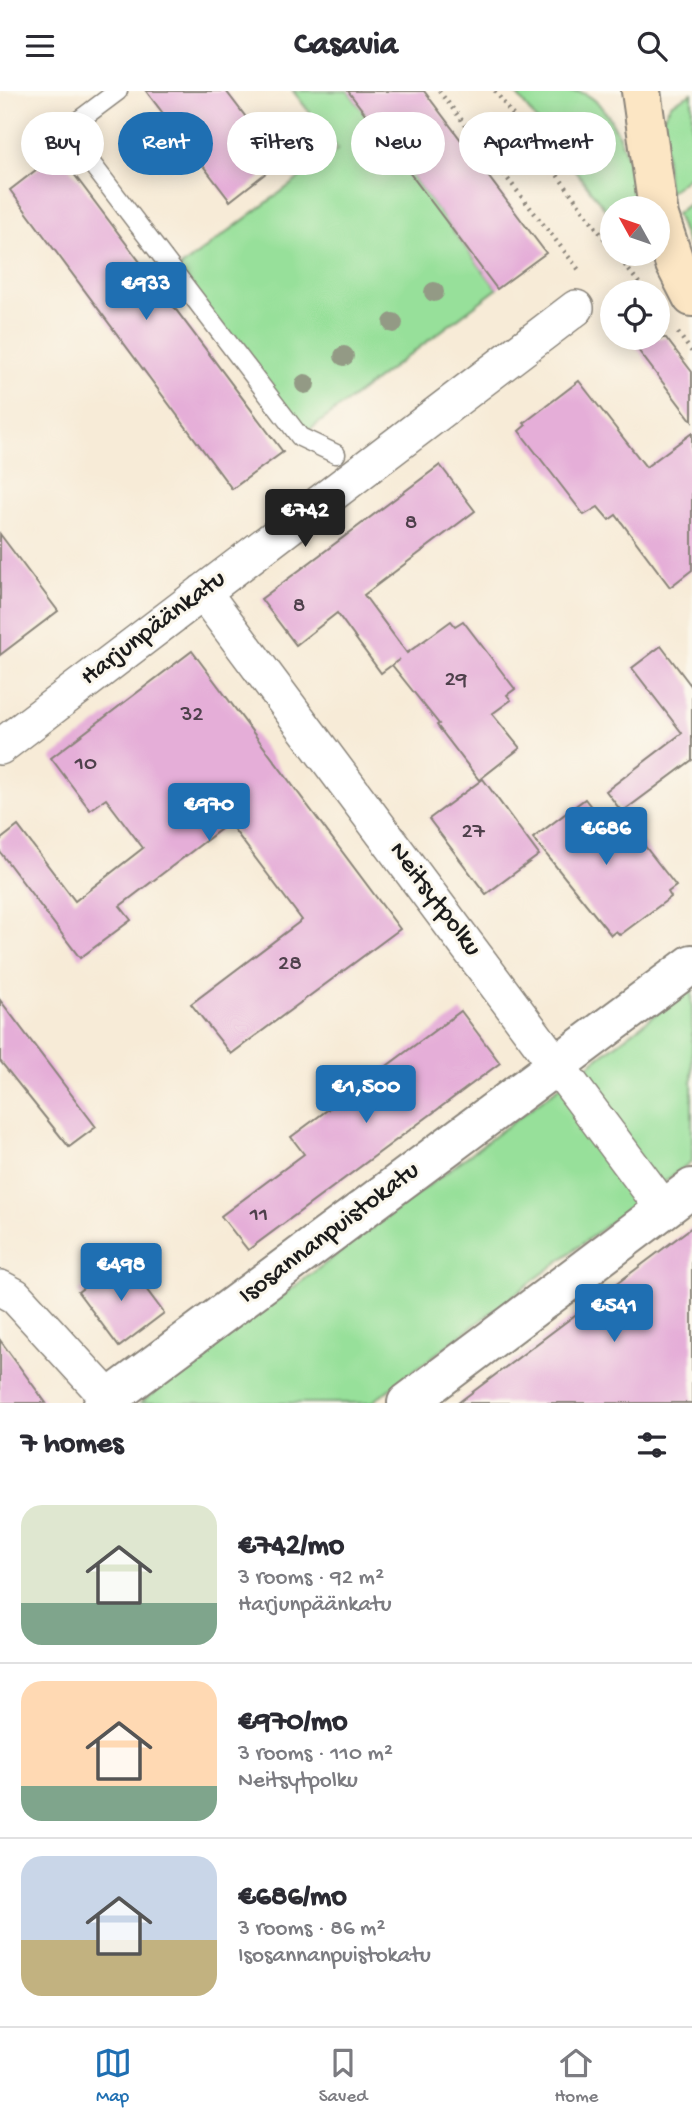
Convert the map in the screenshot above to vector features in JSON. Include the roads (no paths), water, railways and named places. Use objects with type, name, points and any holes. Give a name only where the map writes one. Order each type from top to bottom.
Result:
[{"type":"main road","points":[[641,91],[659,216],[675,264],[692,297]]},
{"type":"street","name":"Harjunpäänkatu","points":[[0,747],[576,307]]},
{"type":"street","name":"Neitsytpolku","points":[[202,592],[558,1064],[678,1199]]},
{"type":"street","name":"Isosannanpuistokatu","points":[[108,1401],[692,964]]},
{"type":"street","points":[[407,1403],[678,1199]]},
{"type":"street","points":[[0,1288],[15,1296],[108,1401]]},
{"type":"lane","points":[[118,91],[66,130],[300,437],[336,454]]}]
